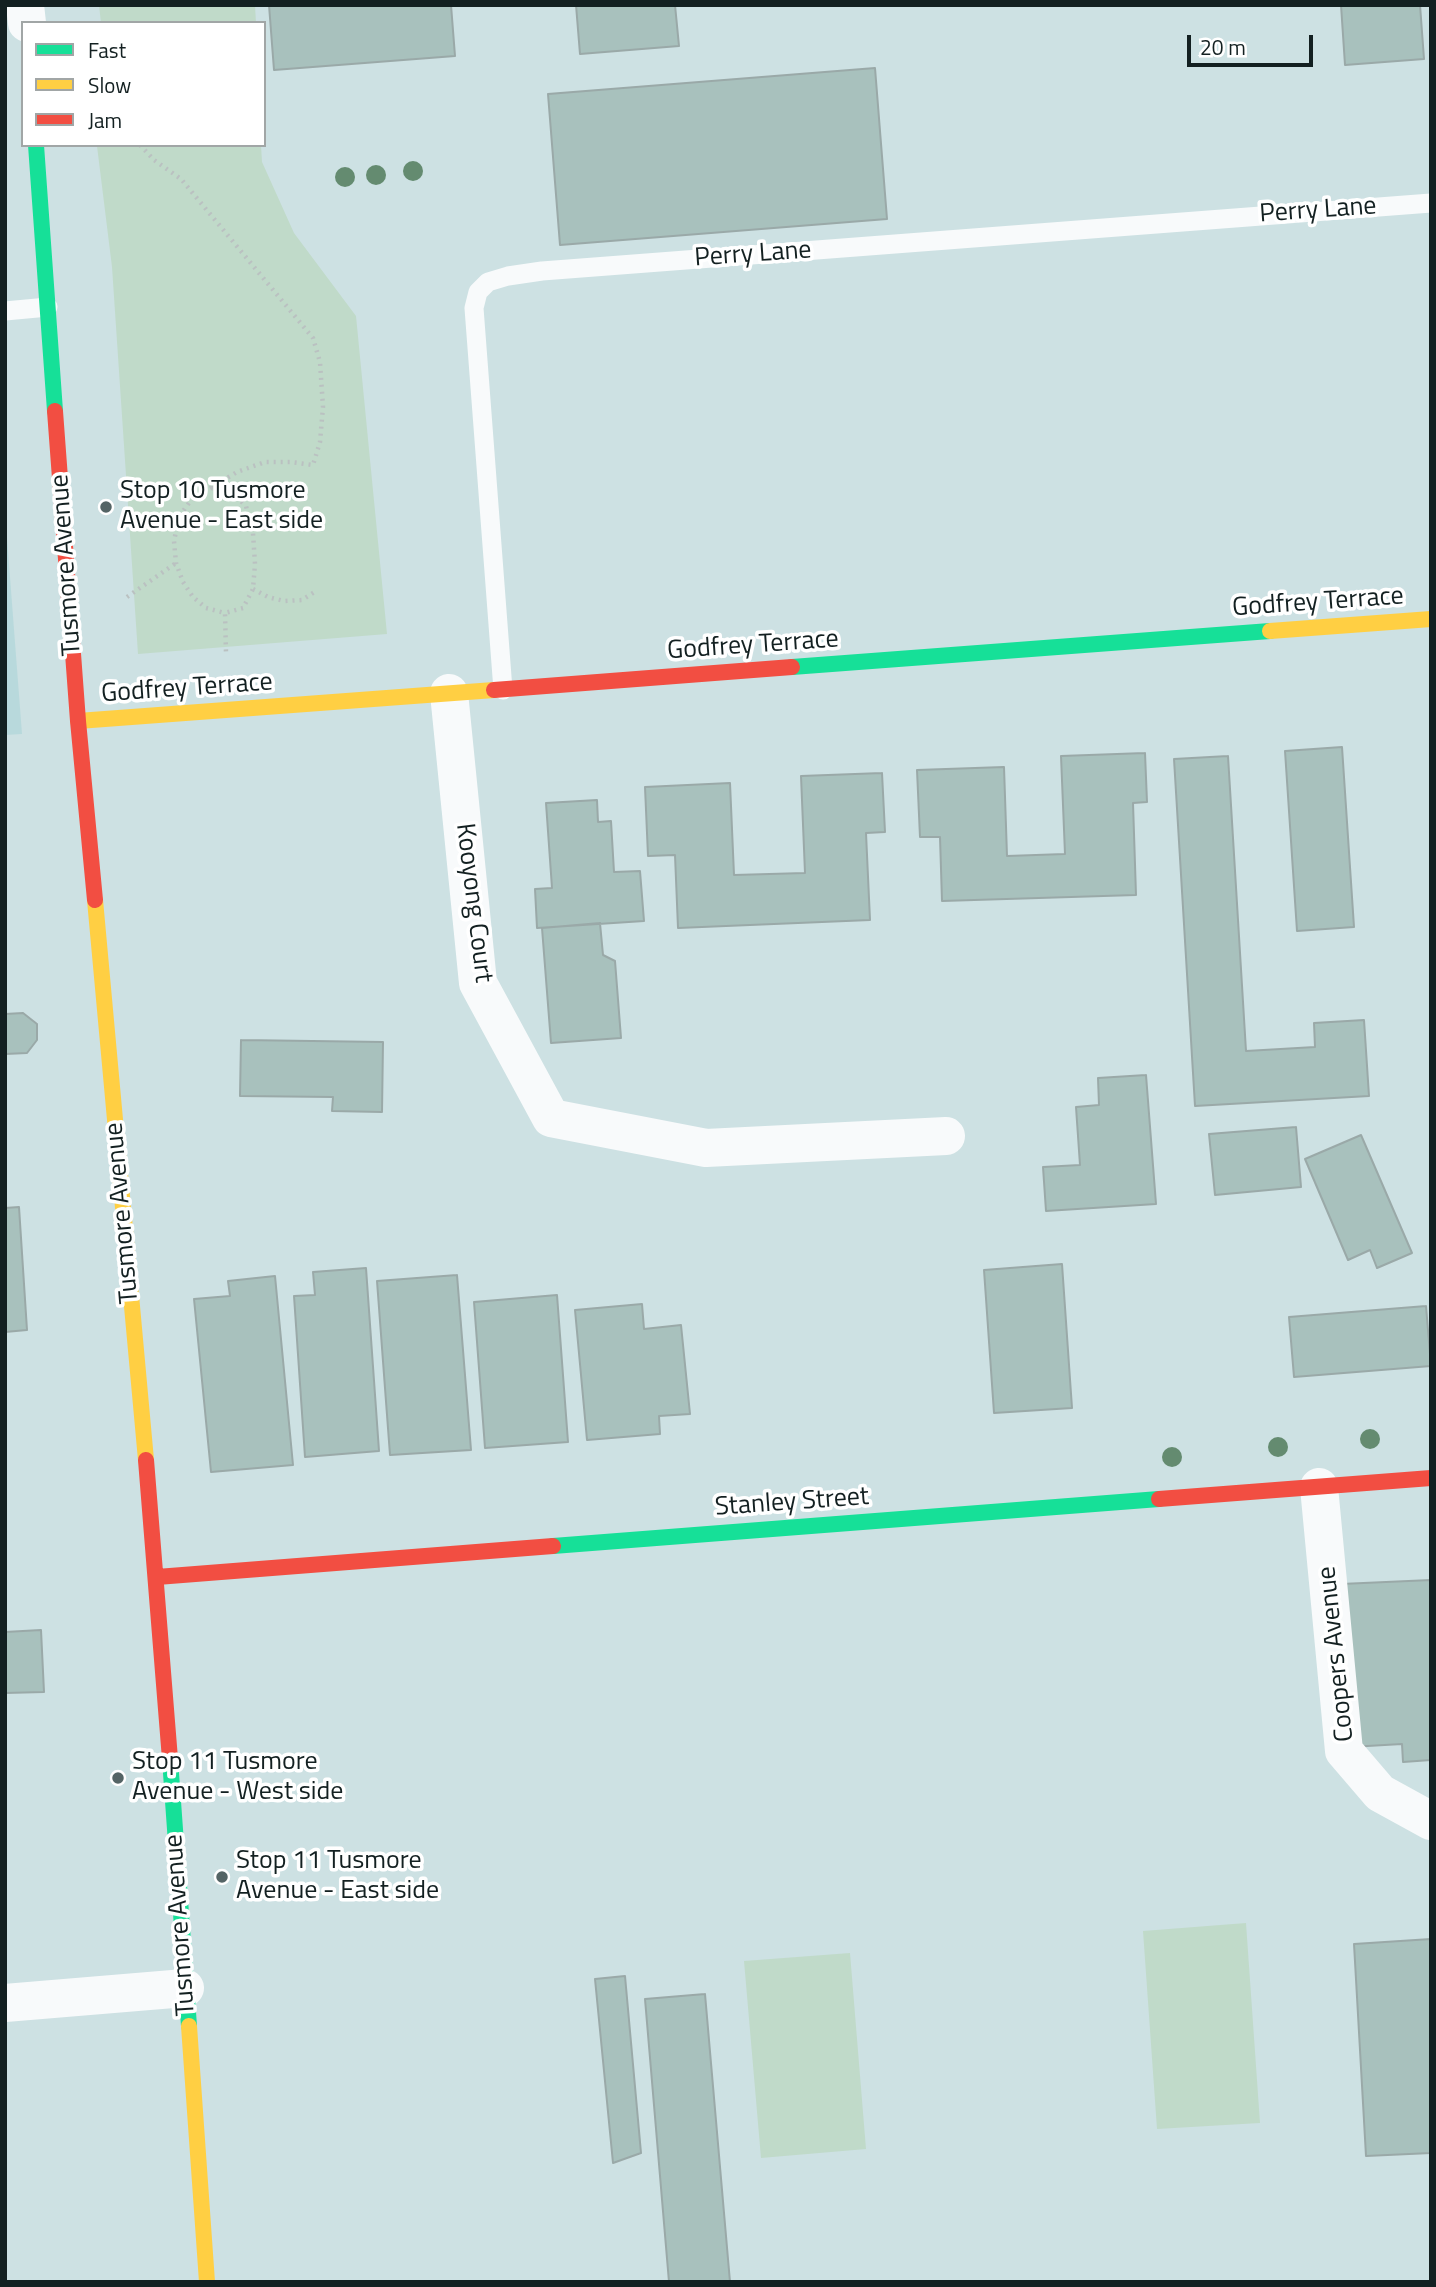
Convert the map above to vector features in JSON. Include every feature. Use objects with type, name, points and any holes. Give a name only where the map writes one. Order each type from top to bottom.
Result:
[{"type":"street","name":"Tusmore Avenue","points":[[36,147],[78,721],[157,1577],[207,2282]]},
{"type":"street","name":"Godfrey Terrace","points":[[78,721],[1431,619]]},
{"type":"street","name":"Kooyong Court","points":[[449,693],[478,983],[551,1118],[706,1148],[946,1136]]},
{"type":"street","name":"Stanley Street","points":[[157,1577],[1431,1478]]},
{"type":"street","name":"Coopers Avenue","points":[[1319,1487],[1344,1751],[1380,1793],[1431,1821]]},
{"type":"street","points":[[5,2003],[185,1988]]},
{"type":"lane","name":"Perry Lane","points":[[503,690],[474,307],[478,292],[488,282],[542,271],[1431,203]]},
{"type":"lane","points":[[5,311],[48,307]]},
{"type":"path","points":[[143,147],[154,160],[181,179],[313,338],[320,362],[323,407],[320,442],[313,465],[291,461],[265,462],[237,472],[210,488],[191,500],[179,517],[174,541],[176,563],[183,582],[193,597],[206,608],[225,613],[243,608],[253,589],[253,533],[246,506],[229,490],[210,488]]},
{"type":"path","points":[[127,597],[176,563]]},
{"type":"path","points":[[253,589],[284,601],[302,600],[316,591]]},
{"type":"path","points":[[225,613],[226,653]]},
{"type":"shaded area","points":[[5,512],[22,734],[5,735]]},
{"type":"green space","points":[[99,5],[255,5],[256,21],[101,21]]},
{"type":"green space","points":[[97,147],[261,147],[262,162],[294,233],[356,316],[387,634],[138,654],[112,267]]},
{"type":"green space","points":[[1246,1923],[1260,2123],[1157,2129],[1143,1931]]},
{"type":"green space","points":[[850,1953],[866,2149],[761,2158],[744,1961]]},
{"type":"building","points":[[269,5],[451,5],[455,56],[274,70]]},
{"type":"building","points":[[576,5],[675,5],[679,46],[580,54]]},
{"type":"building","points":[[1341,5],[1420,5],[1424,59],[1345,65]]},
{"type":"building","points":[[875,68],[887,219],[560,245],[548,94]]},
{"type":"building","points":[[1342,747],[1354,927],[1297,931],[1285,751]]},
{"type":"building","points":[[1145,753],[1147,802],[1133,803],[1136,895],[942,901],[940,837],[920,837],[917,770],[1004,767],[1007,856],[1065,854],[1061,756]]},
{"type":"building","points":[[1228,756],[1246,1051],[1315,1047],[1314,1023],[1364,1020],[1369,1096],[1195,1106],[1174,759]]},
{"type":"building","points":[[882,773],[885,832],[866,833],[870,920],[678,928],[675,855],[648,856],[645,787],[730,783],[734,875],[805,873],[801,776]]},
{"type":"building","points":[[597,800],[598,822],[611,821],[614,872],[640,871],[644,921],[537,928],[535,889],[552,888],[546,803]]},
{"type":"building","points":[[600,923],[603,955],[615,961],[621,1038],[551,1043],[542,928]]},
{"type":"building","points":[[23,1013],[37,1024],[37,1040],[27,1053],[5,1054],[5,1014]]},
{"type":"building","points":[[241,1040],[383,1042],[382,1112],[332,1111],[333,1097],[240,1096]]},
{"type":"building","points":[[1146,1075],[1156,1204],[1046,1211],[1043,1167],[1080,1165],[1076,1107],[1099,1105],[1098,1078]]},
{"type":"building","points":[[1296,1127],[1301,1187],[1215,1195],[1209,1134]]},
{"type":"building","points":[[1361,1135],[1412,1253],[1377,1268],[1370,1250],[1348,1260],[1305,1159]]},
{"type":"building","points":[[19,1207],[27,1330],[5,1332],[5,1208]]},
{"type":"building","points":[[1062,1264],[1072,1408],[994,1413],[984,1270]]},
{"type":"building","points":[[366,1268],[379,1451],[305,1457],[294,1296],[315,1295],[313,1272]]},
{"type":"building","points":[[457,1275],[471,1450],[390,1455],[377,1281]]},
{"type":"building","points":[[275,1276],[293,1465],[211,1472],[194,1299],[230,1296],[228,1281]]},
{"type":"building","points":[[557,1295],[568,1442],[485,1448],[474,1302]]},
{"type":"building","points":[[642,1304],[644,1329],[681,1325],[690,1414],[659,1416],[660,1434],[587,1440],[575,1310]]},
{"type":"building","points":[[1426,1306],[1431,1366],[1294,1377],[1289,1317]]},
{"type":"building","points":[[1431,1580],[1431,1760],[1403,1762],[1402,1744],[1350,1747],[1341,1584]]},
{"type":"building","points":[[41,1630],[44,1692],[5,1693],[5,1632]]},
{"type":"building","points":[[1431,1939],[1431,2153],[1366,2156],[1354,1944]]},
{"type":"building","points":[[625,1976],[641,2153],[613,2163],[595,1979]]},
{"type":"building","points":[[705,1994],[730,2282],[669,2282],[645,1999]]},
{"type":"traffic: fast","points":[[36,147],[55,411]]},
{"type":"traffic: fast","points":[[792,667],[1270,631]]},
{"type":"traffic: fast","points":[[553,1546],[1159,1499]]},
{"type":"traffic: fast","points":[[170,1759],[189,2026]]},
{"type":"traffic: slow","points":[[1270,631],[1431,619]]},
{"type":"traffic: slow","points":[[78,721],[494,690]]},
{"type":"traffic: slow","points":[[95,900],[146,1460]]},
{"type":"traffic: slow","points":[[189,2026],[207,2282]]},
{"type":"traffic: jam","points":[[55,411],[78,721],[95,900]]},
{"type":"traffic: jam","points":[[494,690],[792,667]]},
{"type":"traffic: jam","points":[[146,1460],[170,1759]]},
{"type":"traffic: jam","points":[[1159,1499],[1431,1478]]},
{"type":"traffic: jam","points":[[157,1577],[553,1546]]},
{"type":"place","name":"Stop 10 Tusmore Avenue - East side","points":[[106,507]]},
{"type":"place","name":"Stop 11 Tusmore Avenue - West side","points":[[118,1778]]},
{"type":"place","name":"Stop 11 Tusmore Avenue - East side","points":[[222,1877]]}]
